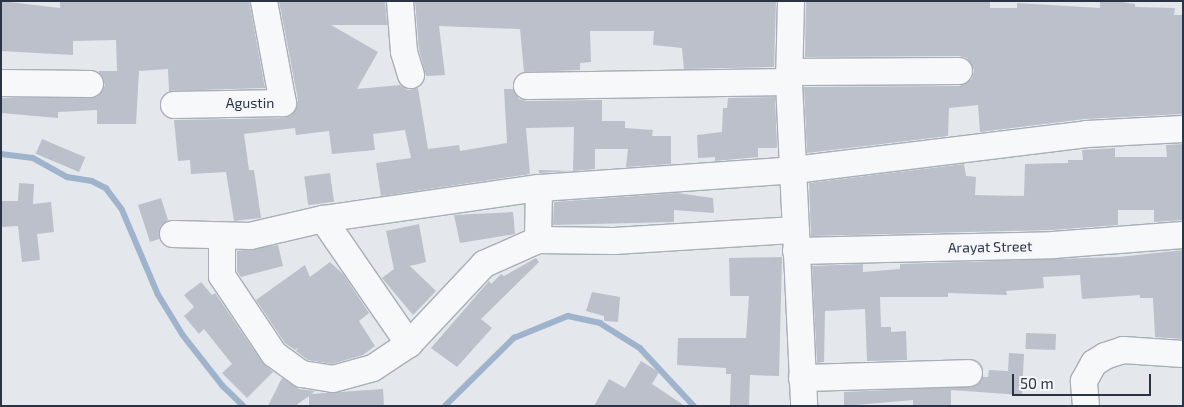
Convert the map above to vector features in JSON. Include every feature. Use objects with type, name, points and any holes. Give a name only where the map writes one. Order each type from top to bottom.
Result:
[{"type":"street","name":"Agustin","points":[[174,105],[283,103],[264,1]]},
{"type":"street","points":[[400,1],[404,52],[411,75]]},
{"type":"street","points":[[791,1],[789,77],[804,406]]},
{"type":"street","points":[[527,86],[959,72]]},
{"type":"street","points":[[1,83],[90,84]]},
{"type":"street","points":[[173,234],[222,238],[250,236],[323,219],[539,188],[794,170],[1087,134],[1183,129]]},
{"type":"street","points":[[222,238],[222,276],[274,354],[302,374],[333,379],[373,368],[409,344],[484,264],[538,240],[539,188]]},
{"type":"street","points":[[323,219],[409,344]]},
{"type":"street","name":"Arayat Street","points":[[538,240],[796,241],[1053,245],[1183,234]]},
{"type":"street","points":[[1086,406],[1084,380],[1094,363],[1105,356],[1123,350],[1183,354]]},
{"type":"street","points":[[802,378],[969,373]]},
{"type":"building","points":[[1,1],[60,8],[60,1],[249,1],[265,88],[169,91],[168,69],[139,71],[136,124],[97,124],[97,110],[58,112],[58,118],[1,113],[1,98],[97,97],[105,85],[98,71],[117,71],[116,40],[73,41],[73,55],[1,51]]},
{"type":"building","points":[[279,1],[385,1],[387,25],[331,25],[378,52],[357,89],[400,85],[408,90],[418,88],[428,149],[459,145],[460,151],[507,143],[504,89],[513,89],[519,99],[527,101],[602,100],[602,121],[625,121],[625,128],[653,130],[652,136],[671,136],[671,164],[626,167],[628,149],[595,149],[595,169],[573,171],[574,127],[526,128],[530,174],[381,196],[376,163],[411,158],[405,130],[373,134],[375,150],[332,154],[329,131],[296,135],[295,128],[244,134],[249,170],[254,170],[261,218],[234,221],[226,172],[191,174],[190,160],[178,161],[174,120],[283,118],[292,115],[298,100]]},
{"type":"building","points":[[415,1],[776,1],[774,67],[684,69],[682,48],[653,45],[654,31],[590,31],[591,62],[580,63],[580,70],[524,72],[520,29],[439,26],[445,75],[426,76],[419,49]]},
{"type":"building","points":[[806,1],[990,1],[990,8],[1017,8],[1017,3],[1100,8],[1100,1],[1116,1],[1135,4],[1135,7],[1175,8],[1174,15],[1183,15],[1183,114],[1085,119],[980,132],[978,105],[949,108],[948,136],[807,153],[804,87],[959,86],[972,79],[974,70],[967,58],[959,56],[805,57]]},
{"type":"building","points":[[775,97],[777,148],[758,148],[758,157],[715,161],[715,157],[698,158],[697,135],[722,132],[723,108],[727,108],[728,98]]},
{"type":"building","points":[[42,139],[85,157],[79,172],[36,154]]},
{"type":"building","points":[[1183,144],[1183,220],[1154,222],[1154,210],[1118,210],[1118,225],[1052,230],[811,236],[809,183],[964,164],[966,176],[976,177],[975,195],[1024,196],[1025,164],[1068,163],[1068,160],[1083,160],[1082,150],[1115,148],[1115,157],[1167,157],[1166,145]]},
{"type":"building","points":[[539,170],[573,171],[539,173]]},
{"type":"building","points":[[330,173],[334,202],[308,205],[304,177]]},
{"type":"building","points":[[19,183],[34,184],[33,204],[51,202],[54,232],[37,234],[40,260],[22,262],[18,226],[1,227],[1,201],[18,201]]},
{"type":"building","points":[[677,193],[713,198],[714,213],[674,210],[674,222],[553,225],[554,202]]},
{"type":"building","points":[[161,198],[168,220],[160,227],[159,239],[150,242],[138,205]]},
{"type":"building","points":[[513,212],[515,234],[460,243],[454,215]]},
{"type":"building","points":[[419,224],[426,262],[410,266],[436,291],[413,315],[382,278],[394,269],[386,231]]},
{"type":"building","points":[[278,245],[283,266],[241,277],[237,271],[237,251]]},
{"type":"building","points":[[1183,250],[1183,339],[1155,337],[1153,298],[1140,298],[1140,295],[1082,299],[1080,275],[1043,277],[1044,288],[1006,291],[1007,295],[948,293],[948,297],[880,297],[881,327],[891,327],[891,332],[906,331],[907,360],[867,361],[865,309],[825,311],[824,362],[817,363],[812,266],[863,264],[863,272],[900,269],[900,264],[1119,257]]},
{"type":"building","points":[[782,257],[779,376],[750,375],[749,406],[730,406],[731,374],[726,374],[726,368],[677,365],[678,338],[746,338],[749,296],[730,296],[729,258]]},
{"type":"building","points":[[536,258],[539,262],[481,319],[492,328],[457,367],[431,348],[489,281],[491,284],[501,274],[504,276]]},
{"type":"building","points":[[330,262],[343,274],[369,313],[359,321],[375,346],[363,355],[332,364],[308,360],[296,351],[298,347],[295,350],[285,343],[256,300],[305,265],[310,277]]},
{"type":"building","points":[[201,282],[212,295],[215,293],[262,362],[273,372],[247,398],[222,373],[232,364],[204,329],[199,334],[184,316],[194,307],[184,295]]},
{"type":"building","points":[[592,292],[620,297],[618,322],[604,321],[604,316],[586,311]]},
{"type":"building","points":[[1026,333],[1056,334],[1055,350],[1025,349]]},
{"type":"building","points":[[1009,353],[1024,354],[1022,395],[951,390],[951,406],[913,406],[913,400],[844,406],[844,392],[976,386],[983,377],[988,377],[989,370],[1008,371]]},
{"type":"building","points":[[641,361],[659,372],[652,384],[685,406],[594,406],[609,379],[625,388]]},
{"type":"building","points":[[282,378],[299,389],[315,391],[311,394],[383,389],[384,406],[309,406],[309,396],[295,406],[268,406]]},
{"type":"waterway","points":[[1,154],[33,158],[67,177],[92,181],[106,188],[122,209],[158,294],[183,335],[223,386],[244,406]]},
{"type":"waterway","points":[[445,406],[514,338],[568,316],[600,323],[640,348],[694,406]]}]
